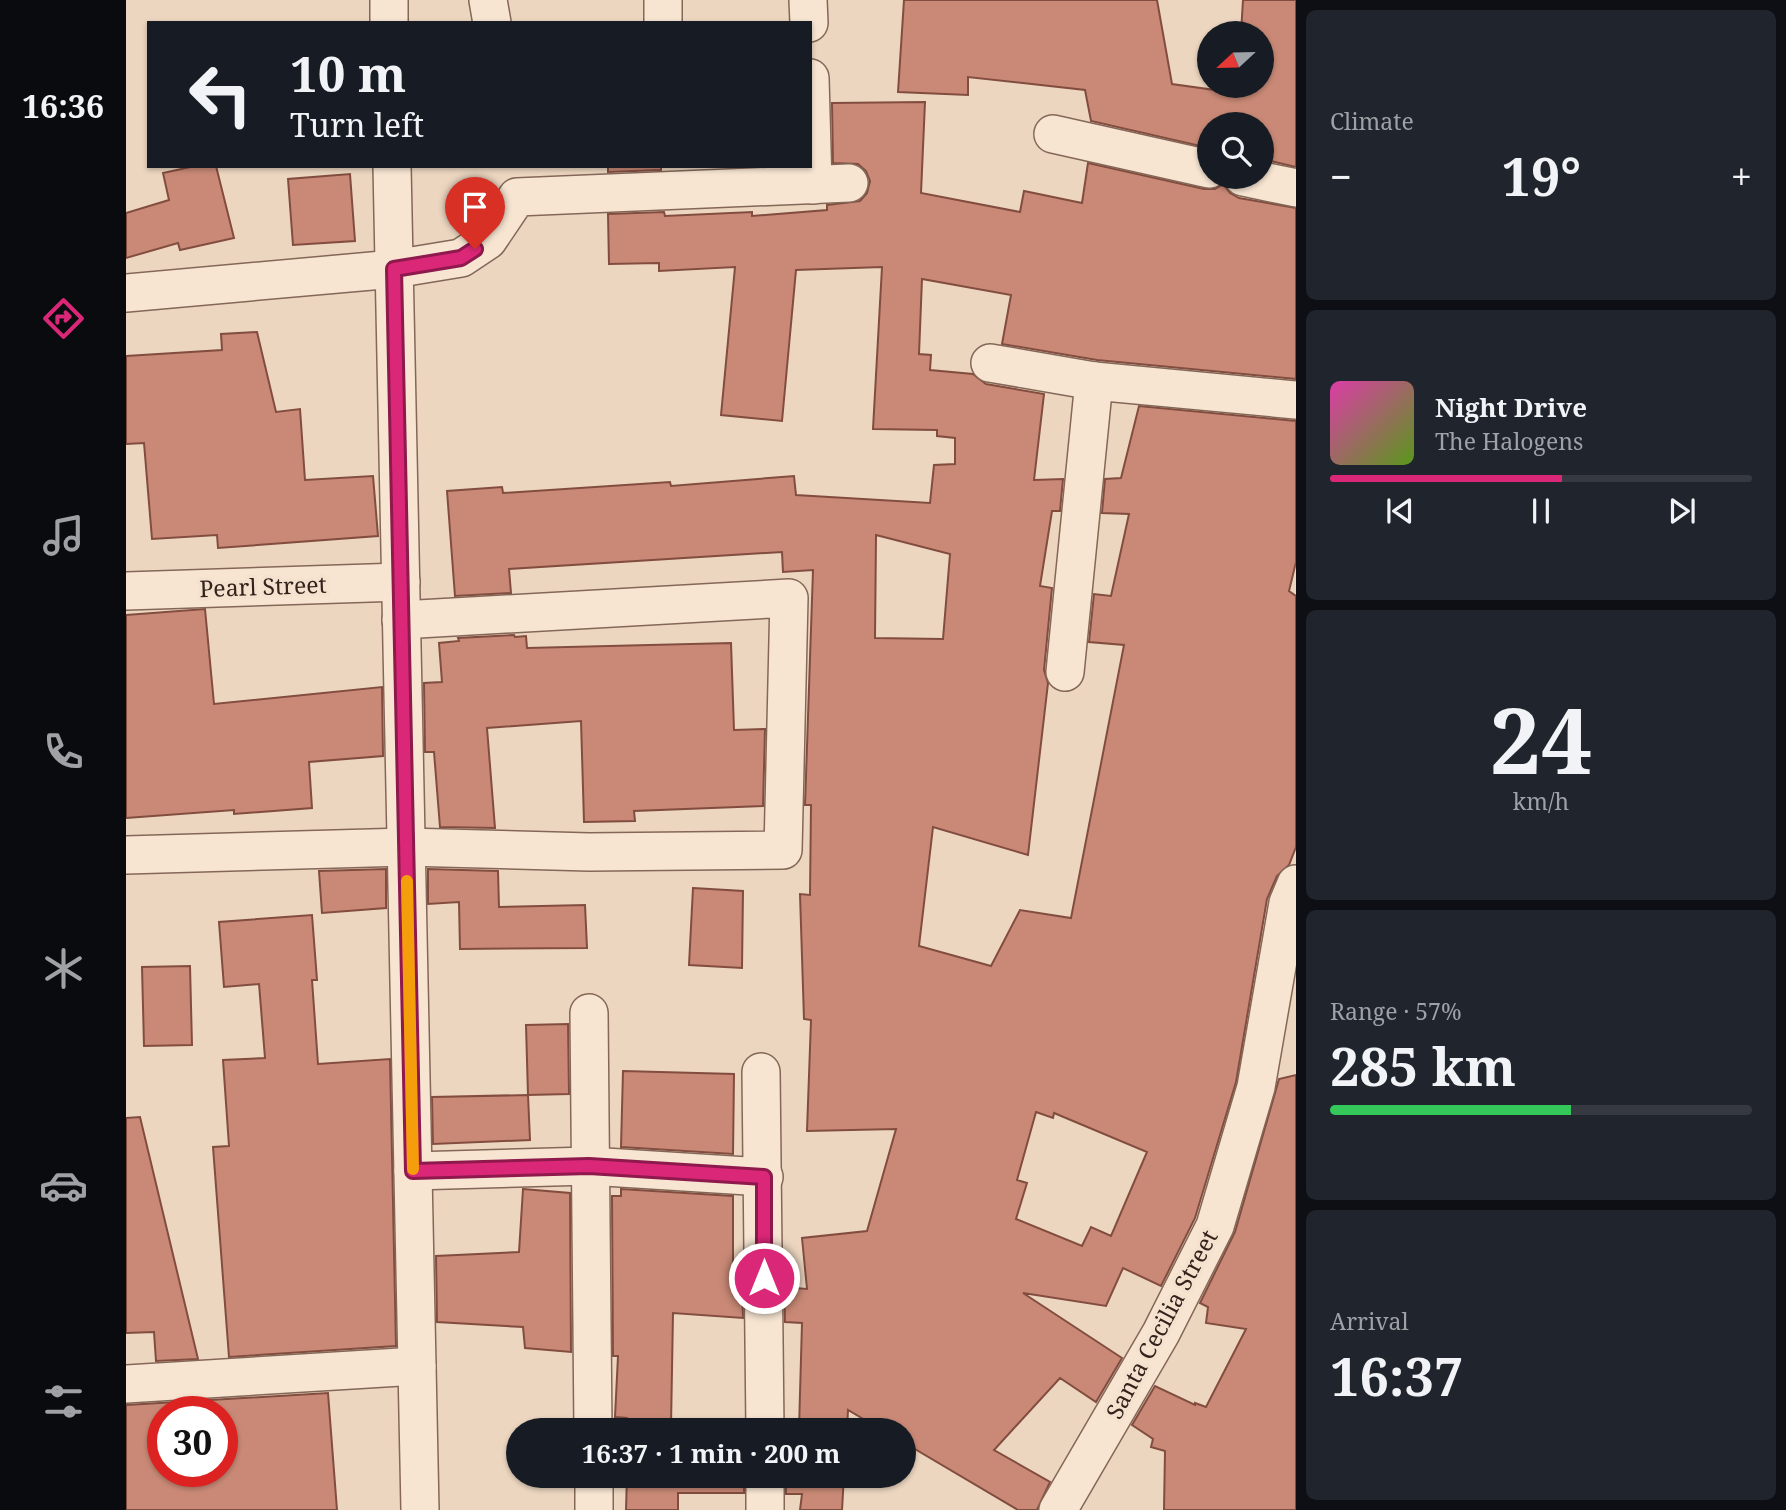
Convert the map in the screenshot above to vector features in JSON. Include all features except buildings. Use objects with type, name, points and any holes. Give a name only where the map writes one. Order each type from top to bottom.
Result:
[{"type":"street","points":[[389,0],[389,21]]},
{"type":"street","points":[[488,0],[492,21]]},
{"type":"street","points":[[663,0],[663,21]]},
{"type":"street","points":[[808,0],[809,21]]},
{"type":"street","points":[[1053,135],[1197,166]]},
{"type":"street","points":[[812,149],[813,185]]},
{"type":"street","points":[[392,168],[419,1510]]},
{"type":"street","points":[[126,293],[394,269],[461,258],[488,240],[515,181],[664,178],[813,185],[849,183]]},
{"type":"street","points":[[1274,183],[1296,188]]},
{"type":"street","points":[[990,363],[1094,381],[1296,400]]},
{"type":"street","points":[[1065,672],[1094,381]]},
{"type":"street","name":"Pearl Street","points":[[126,591],[401,582]]},
{"type":"street","points":[[126,855],[406,847],[589,852],[783,850],[789,598],[401,620]]},
{"type":"street","name":"Santa Cecilia Street","points":[[1058,1510],[1161,1333],[1215,1226],[1256,1087],[1288,903],[1296,884]]},
{"type":"street","points":[[589,1013],[593,1418]]},
{"type":"street","points":[[761,1072],[765,1418]]},
{"type":"street","points":[[413,1171],[589,1166],[764,1177]]},
{"type":"street","points":[[126,1384],[417,1366]]},
{"type":"street","points":[[594,1488],[594,1510]]},
{"type":"street","points":[[765,1488],[765,1510]]},
{"type":"slow traffic","points":[[407,881],[413,1169]]},
{"type":"route","points":[[475,249],[461,258],[394,269],[413,1171],[589,1166],[764,1177],[764,1278]]}]
